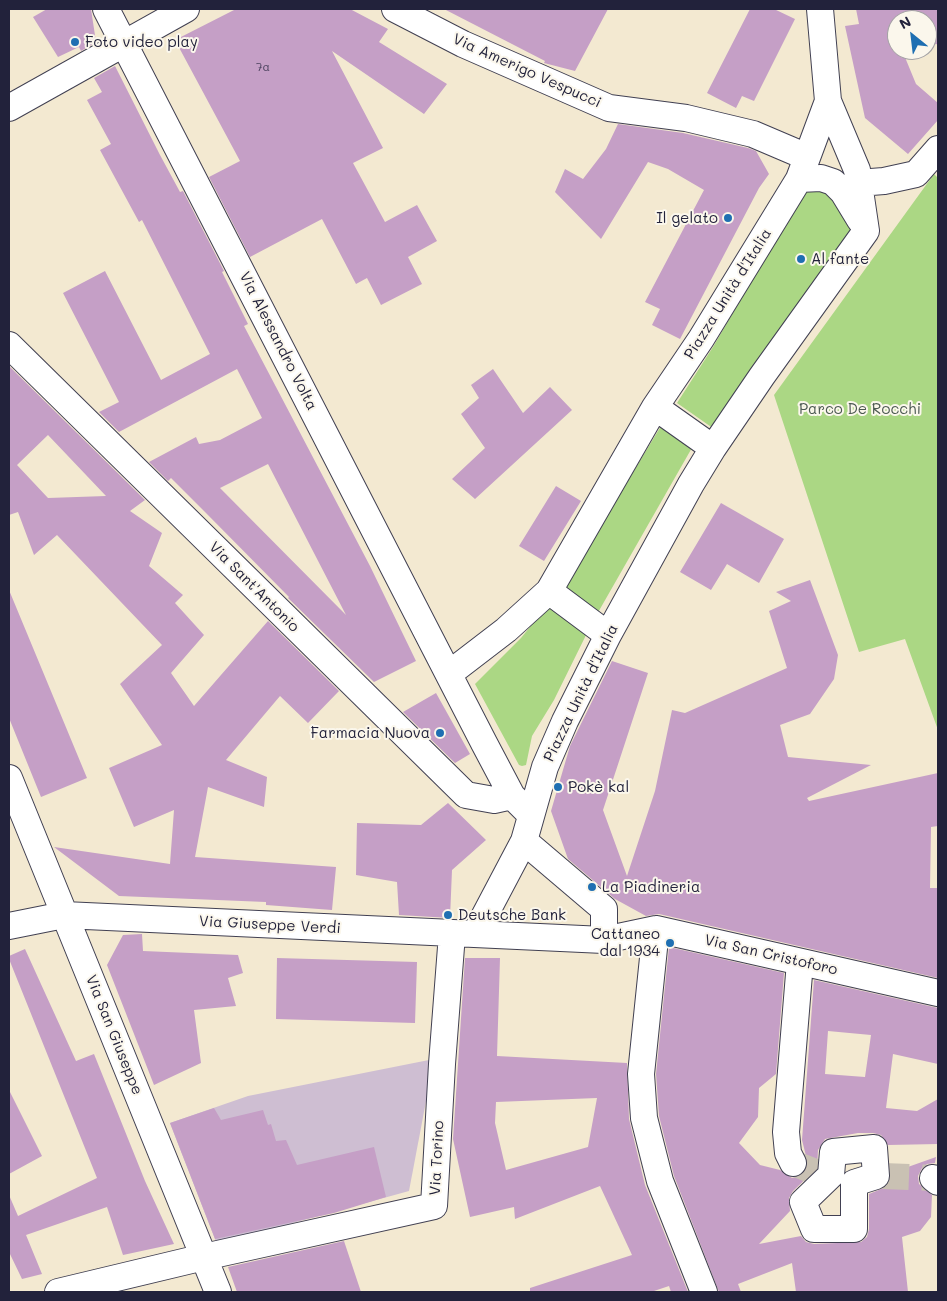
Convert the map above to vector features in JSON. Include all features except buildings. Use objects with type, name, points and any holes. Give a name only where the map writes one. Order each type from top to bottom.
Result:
[{"type":"street","name":"Via Alessandro Volta","points":[[106,9],[450,673]]},
{"type":"street","points":[[9,108],[186,9]]},
{"type":"street","name":"Via Amerigo Vespucci","points":[[395,9],[463,44],[609,108],[696,120],[753,134],[803,168]]},
{"type":"street","points":[[820,9],[828,101],[857,170],[866,231]]},
{"type":"street","name":"Piazza Unità d'Italia","points":[[450,673],[506,630],[549,591],[656,407],[701,339],[803,168],[828,101]]},
{"type":"street","points":[[858,183],[884,181],[916,174],[938,149]]},
{"type":"street","points":[[803,168],[833,182],[853,207],[866,231]]},
{"type":"street","name":"Piazza Unità d'Italia","points":[[464,933],[524,841],[545,767],[564,721],[608,635],[713,448],[866,231]]},
{"type":"street","name":"Via Sant'Antonio","points":[[9,345],[466,795],[494,800],[512,796]]},
{"type":"street","points":[[656,407],[713,448]]},
{"type":"street","points":[[549,591],[608,635]]},
{"type":"street","points":[[450,673],[512,796],[530,815]]},
{"type":"street","name":"Via San Giuseppe","points":[[9,778],[218,1292]]},
{"type":"street","points":[[524,841],[604,909],[604,940]]},
{"type":"street","name":"Via Giuseppe Verdi","points":[[9,926],[64,914],[464,933]]},
{"type":"street","points":[[656,929],[641,1074],[644,1118],[660,1181],[704,1292]]},
{"type":"street","name":"Via San Cristoforo","points":[[464,933],[604,940],[656,929],[938,993]]},
{"type":"street","name":"Via Torino","points":[[204,1257],[434,1206],[442,1064],[464,933]]},
{"type":"street","points":[[793,1163],[788,1153],[786,1132],[800,962]]},
{"type":"street","points":[[874,1148],[880,1176],[854,1183],[854,1229],[814,1229],[803,1202],[827,1175],[833,1152],[874,1148]]},
{"type":"street","points":[[58,1292],[204,1257]]},
{"type":"shaded area","points":[[434,1059],[409,1191],[217,1244],[170,1123],[248,1096]]},
{"type":"green space","name":"Parco De Rocchi","points":[[934,174],[938,178],[938,730],[905,639],[859,652],[774,395]]},
{"type":"green space","points":[[826,186],[853,223],[852,240],[717,431],[677,403],[713,347],[805,189]]},
{"type":"green space","points":[[661,426],[693,446],[596,616],[561,591]]},
{"type":"green space","points":[[551,601],[590,627],[554,700],[532,736],[526,765],[522,766],[519,765],[475,684],[521,638]]},
{"type":"tunnel","points":[[793,1163],[823,1175]]},
{"type":"tunnel","points":[[883,1176],[933,1178]]},
{"type":"place","name":"Foto video play","points":[[75,42]]},
{"type":"place","name":"Il gelato","points":[[728,218]]},
{"type":"place","name":"Al fante","points":[[801,259]]},
{"type":"place","name":"Farmacia Nuova","points":[[440,733]]},
{"type":"place","name":"Pokè kal","points":[[558,787]]},
{"type":"place","name":"La Piadineria","points":[[592,887]]},
{"type":"place","name":"Deutsche Bank","points":[[448,915]]},
{"type":"place","name":"Cattaneo dal 1934","points":[[670,943]]}]
